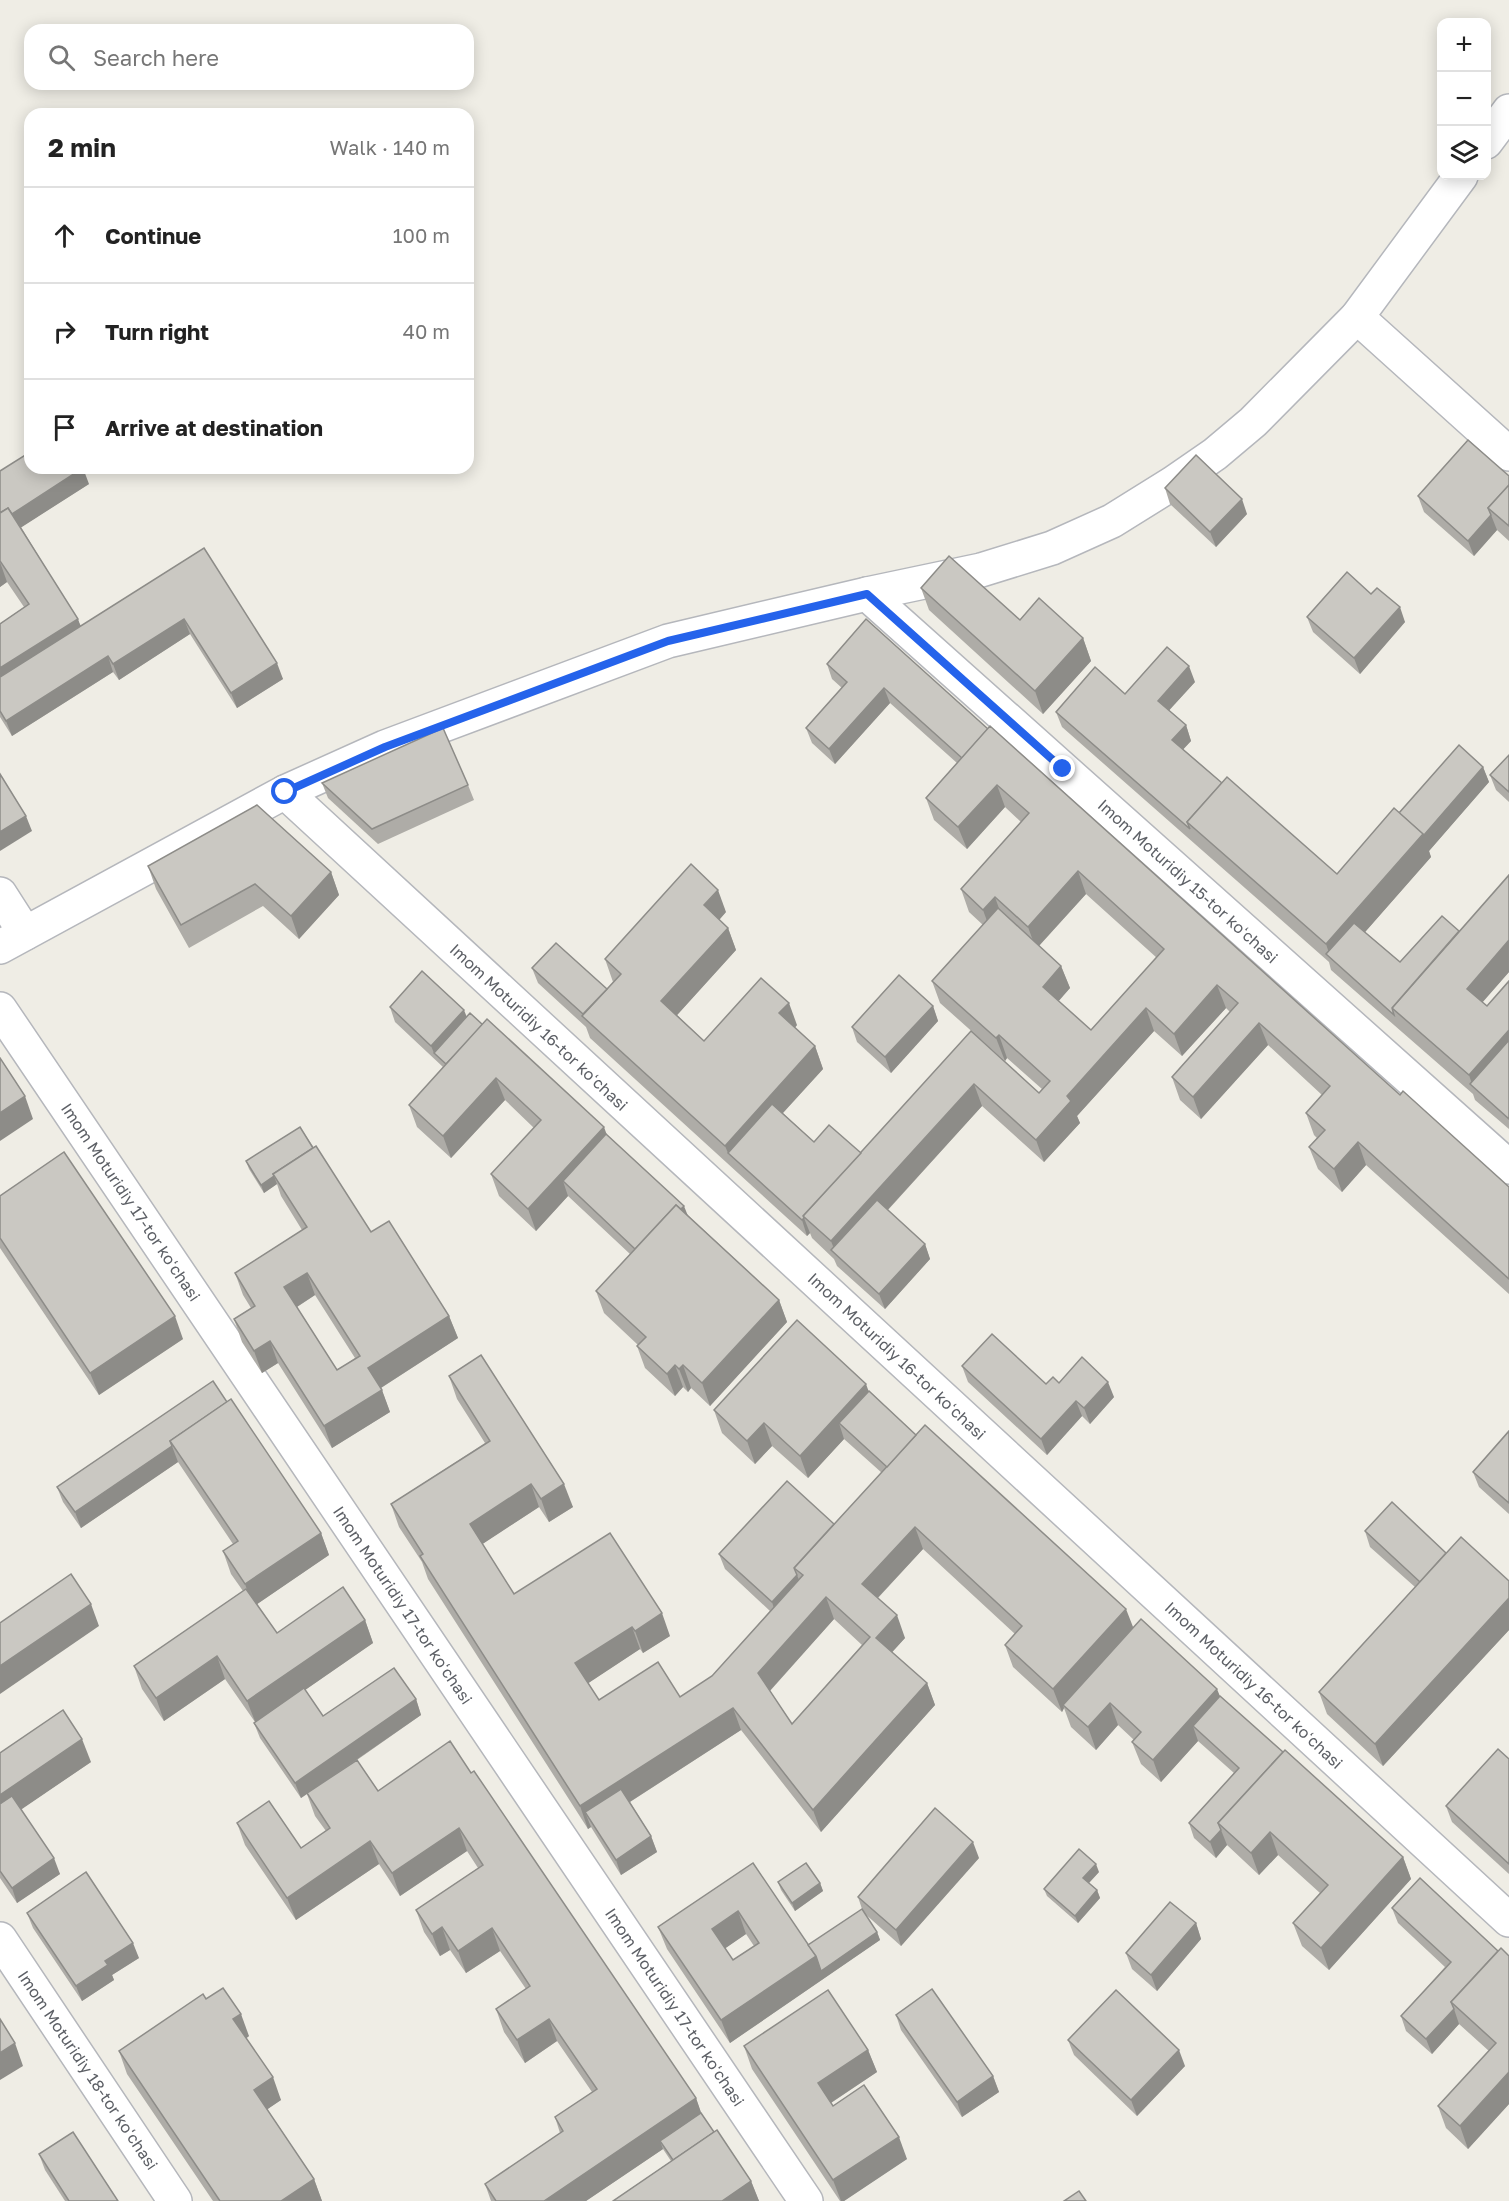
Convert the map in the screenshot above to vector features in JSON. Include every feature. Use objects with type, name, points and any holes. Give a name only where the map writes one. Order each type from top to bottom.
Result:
[{"type":"street","points":[[1491,135],[1509,111]]},
{"type":"street","points":[[0,894],[13,940],[285,792],[385,747],[668,641],[867,594],[981,570],[1052,548],[1112,521],[1215,454],[1253,422],[1357,317],[1458,180]]},
{"type":"street","points":[[1357,317],[1509,454]]},
{"type":"street","name":"Imom Moturidiy 15-tor koʻchasi","points":[[867,594],[1509,1167]]},
{"type":"street","name":"Imom Moturidiy 16-tor koʻchasi","points":[[285,792],[1509,1920]]},
{"type":"street","name":"Imom Moturidiy 17-tor koʻchasi","points":[[0,1009],[806,2201]]},
{"type":"street","name":"Imom Moturidiy 18-tor koʻchasi","points":[[0,1939],[175,2201]]},
{"type":"building","points":[[1468,440],[1509,476],[1509,485],[1488,508],[1491,515],[1468,541],[1418,496]]},
{"type":"building","points":[[1196,455],[1242,499],[1210,532],[1165,488]]},
{"type":"building","points":[[24,456],[24,474],[74,474],[12,514],[8,508],[0,513],[0,471]]},
{"type":"building","points":[[1509,485],[1509,526],[1488,508]]},
{"type":"building","points":[[8,508],[78,619],[0,668],[0,624],[29,604],[0,561],[0,513]]},
{"type":"building","points":[[204,548],[277,663],[231,693],[184,619],[113,664],[108,656],[6,721],[0,711],[0,677]]},
{"type":"building","points":[[949,556],[1020,620],[1039,598],[1083,638],[1035,691],[921,588]]},
{"type":"building","points":[[1347,572],[1371,594],[1377,588],[1400,607],[1354,658],[1307,617]]},
{"type":"building","points":[[866,619],[988,729],[962,758],[884,688],[829,749],[806,728],[847,682],[827,664]]},
{"type":"building","points":[[1167,647],[1189,666],[1158,701],[1186,725],[1172,740],[1222,783],[1187,822],[1190,829],[1056,712],[1095,667],[1125,694]]},
{"type":"building","points":[[990,726],[1400,1095],[1403,1091],[1509,1187],[1509,1279],[1358,1142],[1334,1169],[1309,1147],[1325,1130],[1306,1113],[1330,1086],[1259,1023],[1193,1097],[1172,1077],[1238,1003],[1217,985],[1174,1034],[1146,1008],[1067,1096],[1071,1101],[1036,1140],[974,1084],[831,1241],[803,1216],[971,1031],[1039,1093],[1050,1081],[999,1035],[996,1038],[932,981],[998,908],[1061,966],[1043,987],[1091,1030],[1164,949],[1078,871],[1028,927],[995,897],[983,910],[961,889],[1029,813],[997,785],[958,827],[926,798]]},
{"type":"building","points":[[443,728],[468,785],[372,829],[322,783]]},
{"type":"building","points":[[1459,745],[1483,767],[1424,835],[1399,813]]},
{"type":"building","points":[[1509,755],[1509,792],[1490,775]]},
{"type":"building","points":[[0,774],[26,816],[0,832]]},
{"type":"building","points":[[1227,777],[1337,874],[1394,808],[1423,834],[1326,944],[1187,822]]},
{"type":"building","points":[[257,805],[331,872],[291,916],[255,884],[181,925],[148,866]]},
{"type":"building","points":[[691,864],[718,890],[704,905],[728,928],[661,1001],[704,1041],[761,978],[789,1003],[779,1013],[815,1046],[725,1146],[582,1016],[621,974],[605,959]]},
{"type":"building","points":[[1509,875],[1509,940],[1467,989],[1487,1006],[1509,981],[1509,1030],[1469,1075],[1392,1008]]},
{"type":"building","points":[[1442,916],[1459,931],[1392,1008],[1394,1015],[1326,954],[1354,923],[1400,962]]},
{"type":"building","points":[[556,943],[607,989],[583,1014],[532,968]]},
{"type":"building","points":[[422,971],[464,1010],[431,1046],[390,1007]]},
{"type":"building","points":[[899,975],[933,1006],[885,1057],[852,1027]]},
{"type":"building","points":[[470,1013],[483,1025],[446,1064],[434,1053]]},
{"type":"building","points":[[487,1019],[604,1127],[528,1209],[491,1174],[541,1120],[496,1078],[443,1136],[409,1105]]},
{"type":"building","points":[[1509,1040],[1509,1119],[1470,1084]]},
{"type":"building","points":[[0,1058],[25,1096],[0,1113]]},
{"type":"building","points":[[772,1104],[814,1142],[829,1125],[861,1153],[803,1216],[802,1220],[728,1153]]},
{"type":"building","points":[[300,1127],[313,1148],[273,1174],[274,1176],[261,1185],[246,1161]]},
{"type":"building","points":[[606,1134],[684,1206],[681,1209],[676,1205],[635,1249],[563,1181]]},
{"type":"building","points":[[316,1146],[371,1232],[389,1221],[449,1316],[368,1368],[382,1390],[324,1426],[270,1341],[254,1351],[234,1319],[255,1306],[235,1273],[307,1227],[273,1174]],"holes":[[[307,1273],[360,1356],[337,1370],[284,1287]]]},
{"type":"building","points":[[64,1152],[175,1316],[90,1373],[0,1238],[0,1196]]},
{"type":"building","points":[[877,1200],[925,1244],[879,1294],[831,1250]]},
{"type":"building","points":[[676,1205],[779,1300],[702,1383],[683,1365],[679,1369],[675,1365],[667,1374],[637,1346],[646,1337],[596,1291]]},
{"type":"building","points":[[797,1320],[866,1384],[800,1456],[764,1423],[747,1441],[714,1410]]},
{"type":"building","points":[[992,1334],[1046,1384],[1053,1377],[1059,1383],[1082,1357],[1108,1382],[1084,1408],[1076,1401],[1041,1439],[962,1366]]},
{"type":"building","points":[[481,1355],[564,1484],[541,1499],[531,1484],[470,1524],[514,1594],[610,1533],[662,1613],[635,1631],[632,1627],[575,1663],[599,1700],[658,1662],[680,1697],[712,1676],[803,1575],[794,1568],[925,1425],[1126,1609],[1053,1689],[1005,1645],[1022,1626],[915,1527],[862,1584],[897,1615],[876,1638],[927,1683],[813,1810],[733,1708],[580,1806],[420,1556],[423,1554],[391,1504],[490,1441],[449,1376]],"holes":[[[826,1597],[870,1637],[792,1724],[758,1673]]]},
{"type":"building","points":[[213,1381],[227,1402],[170,1441],[172,1446],[75,1512],[57,1487]]},
{"type":"building","points":[[869,1391],[916,1435],[887,1467],[839,1423]]},
{"type":"building","points":[[231,1399],[321,1533],[245,1584],[223,1551],[238,1541],[170,1441]]},
{"type":"building","points":[[1509,1431],[1509,1503],[1473,1472]]},
{"type":"building","points":[[787,1481],[834,1524],[794,1568],[797,1575],[772,1602],[719,1554]]},
{"type":"building","points":[[1392,1502],[1446,1553],[1420,1582],[1365,1531]]},
{"type":"building","points":[[1461,1537],[1509,1581],[1509,1598],[1375,1744],[1319,1692]]},
{"type":"building","points":[[71,1574],[91,1604],[0,1666],[0,1623]]},
{"type":"building","points":[[343,1587],[365,1620],[247,1701],[217,1656],[156,1698],[134,1666],[246,1589],[277,1633]]},
{"type":"building","points":[[1141,1619],[1217,1689],[1153,1760],[1132,1742],[1141,1732],[1110,1703],[1088,1727],[1063,1705]]},
{"type":"building","points":[[394,1668],[416,1699],[295,1783],[254,1723],[304,1688],[323,1716]]},
{"type":"building","points":[[1220,1696],[1283,1752],[1218,1823],[1221,1830],[1210,1842],[1189,1823],[1239,1768],[1193,1726]]},
{"type":"building","points":[[63,1710],[82,1739],[0,1795],[0,1753]]},
{"type":"building","points":[[450,1741],[471,1773],[474,1771],[696,2098],[544,2201],[496,2201],[485,2184],[563,2131],[555,2117],[597,2089],[549,2019],[517,2040],[496,2009],[530,1986],[492,1928],[458,1951],[442,1927],[432,1934],[416,1910],[483,1865],[459,1828],[392,1873],[370,1841],[287,1898],[237,1823],[269,1801],[301,1848],[330,1828],[307,1793],[357,1760],[378,1791]]},
{"type":"building","points":[[1498,1749],[1509,1759],[1509,1864],[1446,1806]]},
{"type":"building","points":[[1285,1750],[1403,1857],[1321,1948],[1293,1923],[1328,1885],[1270,1832],[1251,1853],[1218,1823]]},
{"type":"building","points":[[621,1789],[651,1836],[616,1860],[585,1812]]},
{"type":"building","points":[[12,1796],[54,1858],[12,1888],[0,1871],[0,1804]]},
{"type":"building","points":[[935,1808],[973,1842],[896,1930],[858,1897]]},
{"type":"building","points":[[1079,1849],[1096,1864],[1083,1878],[1097,1890],[1075,1916],[1044,1889]]},
{"type":"building","points":[[753,1863],[816,1956],[721,2020],[658,1927]],"holes":[[[738,1911],[759,1943],[733,1960],[712,1929]]]},
{"type":"building","points":[[806,1863],[820,1883],[792,1903],[778,1882]]},
{"type":"building","points":[[86,1872],[133,1943],[105,1961],[108,1965],[76,1986],[27,1913]]},
{"type":"building","points":[[1420,1878],[1498,1951],[1451,2002],[1454,2009],[1426,2039],[1401,2016],[1451,1962],[1392,1908]]},
{"type":"building","points":[[1170,1902],[1196,1923],[1151,1975],[1126,1953]]},
{"type":"building","points":[[862,1909],[877,1932],[821,1971],[816,1956],[808,1945]]},
{"type":"building","points":[[1501,1948],[1509,1956],[1509,2072],[1460,2126],[1438,2106],[1496,2043],[1451,2002]]},
{"type":"building","points":[[223,1988],[241,2014],[233,2019],[273,2077],[254,2090],[314,2179],[281,2201],[220,2201],[119,2051],[203,1994],[206,1999]]},
{"type":"building","points":[[932,1989],[993,2076],[957,2102],[896,2015]]},
{"type":"building","points":[[828,1990],[868,2050],[818,2083],[833,2106],[864,2085],[899,2137],[833,2180],[744,2046]]},
{"type":"building","points":[[1116,1990],[1179,2050],[1131,2100],[1068,2040]]},
{"type":"building","points":[[0,2019],[15,2043],[0,2053]]},
{"type":"building","points":[[701,2113],[714,2132],[673,2160],[660,2141]]},
{"type":"building","points":[[717,2130],[751,2181],[722,2201],[613,2201]]},
{"type":"building","points":[[73,2132],[118,2201],[69,2201],[39,2154]]},
{"type":"building","points":[[1079,2191],[1086,2201],[1064,2201]]},
{"type":"route","points":[[285,792],[385,747],[668,641],[867,594],[1063,769]]}]
